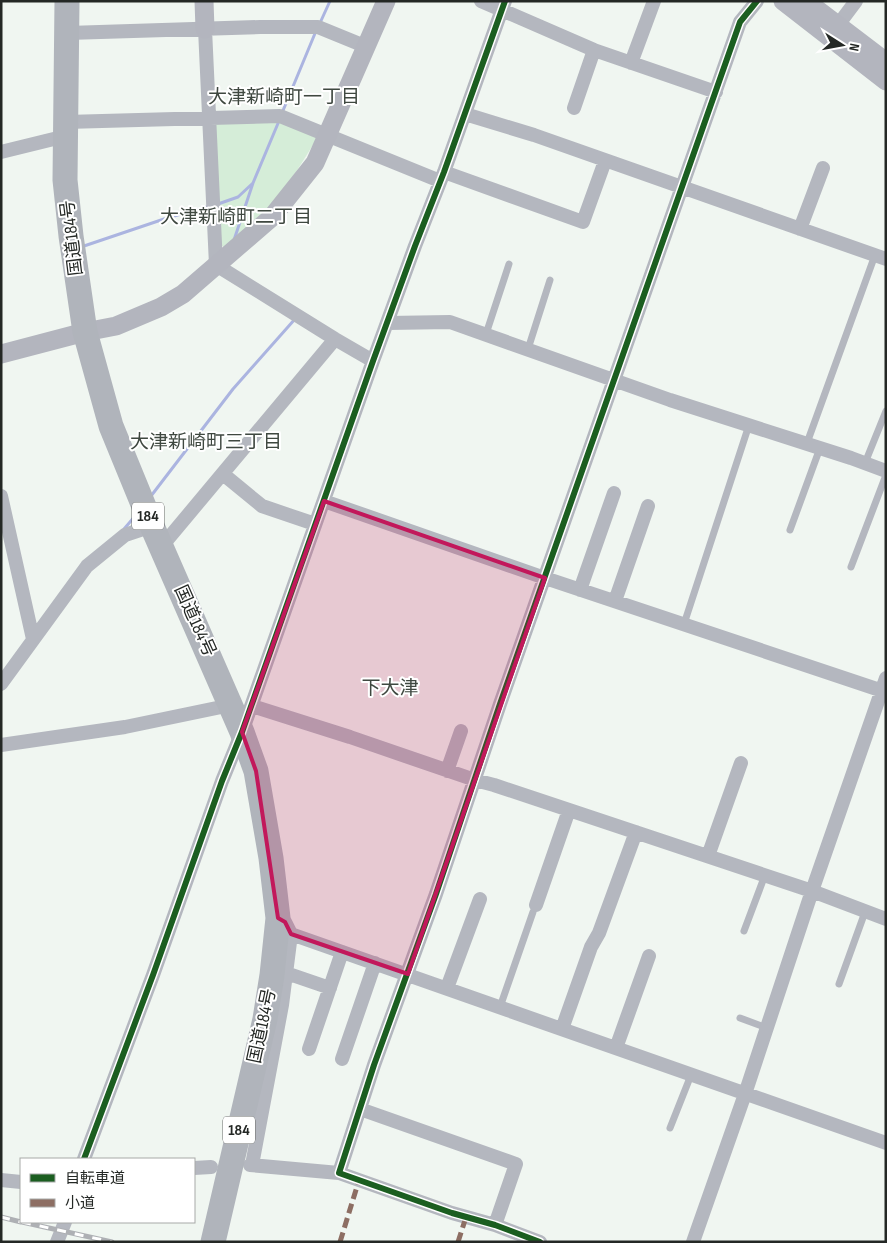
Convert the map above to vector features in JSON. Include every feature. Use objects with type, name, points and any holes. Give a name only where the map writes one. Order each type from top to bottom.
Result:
[{"type":"highway","name":"国道184号","points":[[68,1],[65,180],[71,236],[86,332],[110,426],[157,536],[241,706],[242,732],[256,771],[285,926],[272,975],[265,1019],[213,1241]]},
{"type":"street","points":[[204,1],[216,265]]},
{"type":"street","points":[[1,354],[116,326],[161,306],[183,294],[272,217],[315,163],[329,135],[386,1]]},
{"type":"street","points":[[481,1],[504,6],[594,50],[716,92]]},
{"type":"street","points":[[631,62],[654,1]]},
{"type":"street","points":[[338,1173],[740,22],[757,1]]},
{"type":"street","points":[[783,1],[886,80]]},
{"type":"street","points":[[806,1],[886,62]]},
{"type":"street","points":[[838,25],[856,1]]},
{"type":"street","points":[[241,706],[324,501],[373,361],[466,114],[504,6]]},
{"type":"street","points":[[68,33],[318,27],[367,47]]},
{"type":"street","points":[[574,108],[594,50]]},
{"type":"street","points":[[466,114],[534,135],[880,257]]},
{"type":"street","points":[[1,152],[66,129],[280,116],[442,176],[582,222],[606,161]]},
{"type":"street","points":[[800,229],[823,168]]},
{"type":"street","points":[[216,265],[373,361]]},
{"type":"street","points":[[388,323],[450,322],[614,380],[865,463],[886,473]]},
{"type":"street","points":[[1,684],[87,566],[126,535],[157,536],[223,474],[335,339]]},
{"type":"street","points":[[223,474],[262,506],[315,524]]},
{"type":"street","points":[[580,590],[614,493]]},
{"type":"street","points":[[1,496],[7,545],[34,638]]},
{"type":"street","points":[[324,501],[580,590],[884,687],[812,891],[745,1094],[693,1242]]},
{"type":"street","points":[[615,601],[648,506]]},
{"type":"street","points":[[1,745],[125,727],[241,706],[350,737],[447,771],[812,891],[886,919]]},
{"type":"street","points":[[447,771],[461,731]]},
{"type":"street","points":[[84,1158],[153,975],[222,781],[242,732]]},
{"type":"street","points":[[708,856],[741,764]]},
{"type":"street","points":[[534,908],[569,810]]},
{"type":"street","points":[[562,1029],[591,947],[599,933],[636,832]]},
{"type":"street","points":[[447,988],[480,898]]},
{"type":"street","points":[[540,1242],[495,1225],[452,1213],[338,1173],[251,1165],[282,1005],[285,926],[342,952],[886,1143]]},
{"type":"street","points":[[309,1049],[342,952]]},
{"type":"street","points":[[616,1048],[649,956]]},
{"type":"street","points":[[342,1059],[375,963]]},
{"type":"street","points":[[292,975],[330,988]]},
{"type":"street","points":[[360,1109],[516,1164],[495,1225]]},
{"type":"street","points":[[195,1168],[212,1167]]},
{"type":"street","points":[[1,1180],[20,1182]]},
{"type":"street","points":[[57,1242],[65,1223]]},
{"type":"lane","points":[[790,530],[813,445],[880,257]]},
{"type":"lane","points":[[486,334],[509,264]]},
{"type":"lane","points":[[528,349],[550,280]]},
{"type":"lane","points":[[865,463],[886,411]]},
{"type":"lane","points":[[684,624],[749,424]]},
{"type":"lane","points":[[851,567],[886,473]]},
{"type":"lane","points":[[744,931],[764,875]]},
{"type":"lane","points":[[500,1007],[534,908]]},
{"type":"lane","points":[[839,984],[865,912]]},
{"type":"lane","points":[[740,1018],[767,1028]]},
{"type":"lane","points":[[670,1128],[691,1075]]},
{"type":"highlighted area","points":[[324,501],[545,578],[408,974],[291,934],[285,922],[278,918],[256,771],[242,732]]},
{"type":"green space","points":[[279,120],[318,137],[296,172],[271,206],[224,247],[220,245],[215,124]]},
{"type":"waterway","points":[[320,23],[330,1]]},
{"type":"waterway","points":[[282,113],[316,31]]},
{"type":"waterway","points":[[218,204],[238,197],[253,183],[279,121]]},
{"type":"waterway","points":[[234,240],[253,183]]},
{"type":"waterway","points":[[84,246],[167,218],[210,206]]},
{"type":"waterway","points":[[151,496],[233,389],[295,319]]},
{"type":"waterway","points":[[124,529],[136,515]]},
{"type":"railway","points":[[1,1217],[20,1222]]},
{"type":"railway","points":[[26,1223],[112,1242]]},
{"type":"marked path","points":[[340,1242],[359,1180]]},
{"type":"marked path","points":[[458,1242],[466,1217]]},
{"type":"cycle path","points":[[84,1158],[153,975],[222,781],[242,732],[373,361],[444,172],[505,1]]},
{"type":"cycle path","points":[[540,1242],[339,1173],[374,1065],[436,894],[500,704],[740,22],[757,1]]},
{"type":"district","name":"大津新崎町一丁目","points":[[284,97]]},
{"type":"district","name":"大津新崎町二丁目","points":[[236,217]]},
{"type":"district","name":"大津新崎町三丁目","points":[[206,442]]},
{"type":"district","name":"下大津","points":[[390,688]]}]
